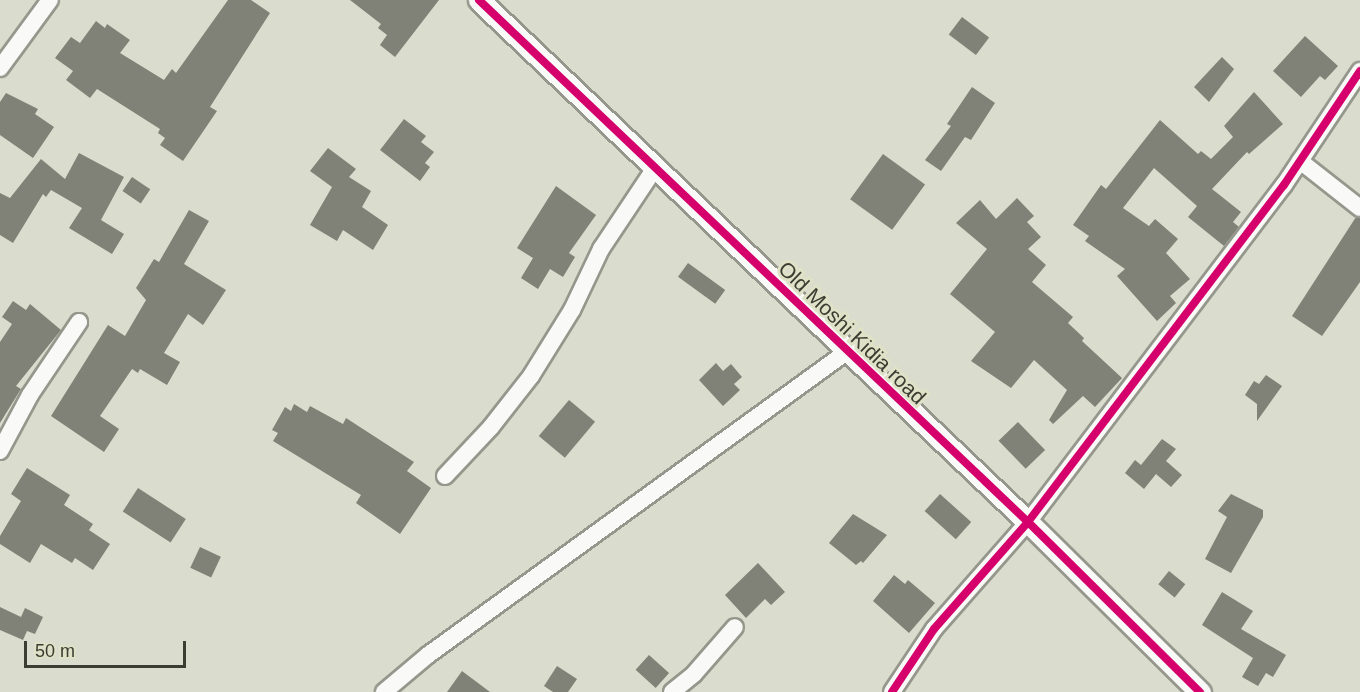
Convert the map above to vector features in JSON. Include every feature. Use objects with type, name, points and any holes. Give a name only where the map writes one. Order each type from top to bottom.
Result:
[{"type":"street","points":[[0,68],[50,0]]},
{"type":"street","name":"Old Moshi Kidia road","points":[[479,0],[845,353],[1028,522],[1150,646],[1200,692]]},
{"type":"street","points":[[892,692],[934,629],[1028,522],[1300,161],[1360,71]]},
{"type":"street","points":[[1300,161],[1360,208]]},
{"type":"street","points":[[445,476],[491,427],[531,376],[572,310],[601,249],[655,168]]},
{"type":"street","points":[[0,451],[30,395],[79,322]]},
{"type":"street","points":[[384,692],[428,655],[845,353]]},
{"type":"street","points":[[672,692],[694,674],[735,627]]},
{"type":"building","points":[[228,0],[251,0],[270,13],[210,107],[217,111],[183,161],[160,145],[165,138],[158,133],[160,129],[97,89],[90,98],[66,80],[73,71],[55,58],[71,37],[80,43],[96,21],[105,28],[107,24],[130,40],[120,53],[164,80],[172,69],[176,73]]},
{"type":"building","points":[[350,0],[439,0],[395,57],[380,45],[387,35],[378,28],[381,24]]},
{"type":"building","points":[[962,17],[989,37],[976,55],[949,35]]},
{"type":"building","points":[[1305,36],[1338,66],[1325,80],[1320,76],[1301,97],[1273,71]]},
{"type":"building","points":[[1222,57],[1234,69],[1209,102],[1194,87]]},
{"type":"building","points":[[972,87],[995,103],[971,140],[965,137],[941,171],[925,160],[951,126],[947,124]]},
{"type":"building","points":[[1254,92],[1283,124],[1249,154],[1247,152],[1212,189],[1241,212],[1233,222],[1239,227],[1224,246],[1188,217],[1197,206],[1154,168],[1123,208],[1149,226],[1155,219],[1178,239],[1166,253],[1190,279],[1170,296],[1176,303],[1157,321],[1117,276],[1125,269],[1085,241],[1089,236],[1073,225],[1101,185],[1106,189],[1160,120],[1198,154],[1201,151],[1211,159],[1233,137],[1224,126]]},
{"type":"building","points":[[6,93],[38,109],[35,114],[54,127],[33,158],[0,135],[0,102]]},
{"type":"building","points":[[404,119],[426,136],[421,142],[434,152],[425,163],[430,167],[420,181],[380,150]]},
{"type":"building","points":[[328,148],[356,169],[349,177],[371,191],[362,207],[388,225],[373,250],[343,230],[337,241],[310,225],[332,187],[310,171]]},
{"type":"building","points":[[79,153],[124,177],[101,220],[124,234],[112,254],[69,228],[82,208],[51,190],[46,197],[43,194],[13,243],[0,235],[0,193],[10,198],[41,159],[65,179]]},
{"type":"building","points":[[883,154],[925,185],[892,230],[850,199]]},
{"type":"building","points":[[132,177],[150,189],[141,203],[122,191]]},
{"type":"building","points":[[556,186],[596,215],[569,253],[575,257],[563,277],[550,269],[538,289],[521,278],[533,258],[517,248]]},
{"type":"building","points":[[1017,198],[1034,216],[1027,222],[1041,237],[1028,249],[1046,265],[1032,282],[1073,317],[1068,323],[1084,338],[1082,341],[1122,378],[1095,407],[1083,396],[1053,424],[1049,420],[1067,390],[1034,360],[1011,388],[971,361],[995,332],[950,294],[987,249],[956,223],[980,200],[996,219]]},
{"type":"building","points":[[189,210],[209,221],[184,264],[226,290],[203,325],[188,314],[164,353],[180,362],[167,385],[140,369],[138,373],[132,369],[100,416],[119,429],[104,452],[51,416],[108,325],[125,336],[146,300],[136,288],[154,259],[159,262]]},
{"type":"building","points":[[1356,217],[1360,218],[1360,282],[1322,336],[1292,316]]},
{"type":"building","points":[[688,263],[725,290],[715,304],[678,277]]},
{"type":"building","points":[[13,301],[26,310],[30,304],[61,330],[16,386],[21,389],[0,423],[0,342],[12,324],[2,317]]},
{"type":"building","points":[[716,363],[723,371],[731,364],[742,377],[734,384],[740,390],[723,406],[699,380]]},
{"type":"building","points":[[1266,375],[1282,386],[1257,421],[1257,404],[1245,395],[1254,381],[1259,384]]},
{"type":"building","points":[[569,400],[595,422],[565,458],[539,436]]},
{"type":"building","points":[[294,404],[307,412],[310,406],[343,424],[346,418],[414,462],[407,471],[431,488],[400,534],[356,503],[361,495],[273,441],[278,433],[272,430],[285,407],[291,411]]},
{"type":"building","points":[[1018,422],[1045,450],[1026,469],[999,441]]},
{"type":"building","points":[[1162,439],[1176,449],[1166,461],[1182,475],[1171,487],[1156,474],[1144,489],[1125,473],[1135,460],[1141,465]]},
{"type":"building","points":[[27,468],[70,495],[64,505],[93,524],[89,530],[110,544],[93,570],[75,558],[72,563],[41,544],[30,563],[0,544],[0,536],[21,501],[11,494]]},
{"type":"building","points":[[138,488],[186,519],[171,543],[123,511]]},
{"type":"building","points":[[940,494],[971,522],[956,539],[925,511]]},
{"type":"building","points":[[1231,494],[1263,510],[1263,517],[1231,573],[1205,559],[1227,517],[1218,511]]},
{"type":"building","points":[[853,514],[887,535],[863,563],[861,561],[856,565],[829,543]]},
{"type":"building","points":[[200,547],[221,557],[211,578],[190,568]]},
{"type":"building","points":[[758,563],[785,592],[771,605],[765,599],[746,618],[725,595]]},
{"type":"building","points":[[1169,571],[1185,584],[1175,597],[1158,584]]},
{"type":"building","points":[[894,575],[905,584],[908,580],[935,603],[909,633],[873,601]]},
{"type":"building","points":[[1222,592],[1253,611],[1241,629],[1286,655],[1273,677],[1266,673],[1258,686],[1242,677],[1253,658],[1202,625]]},
{"type":"building","points":[[0,607],[21,617],[25,608],[43,617],[35,634],[27,631],[23,640],[0,630]]},
{"type":"building","points":[[649,655],[669,673],[656,688],[636,670]]},
{"type":"building","points":[[557,666],[577,679],[568,692],[553,692],[544,686]]},
{"type":"building","points":[[462,671],[490,692],[447,692]]},
{"type":"cycle path","points":[[479,0],[1028,522],[1200,692]]},
{"type":"cycle path","points":[[892,692],[934,629],[1028,522],[1284,185],[1360,71]]}]
